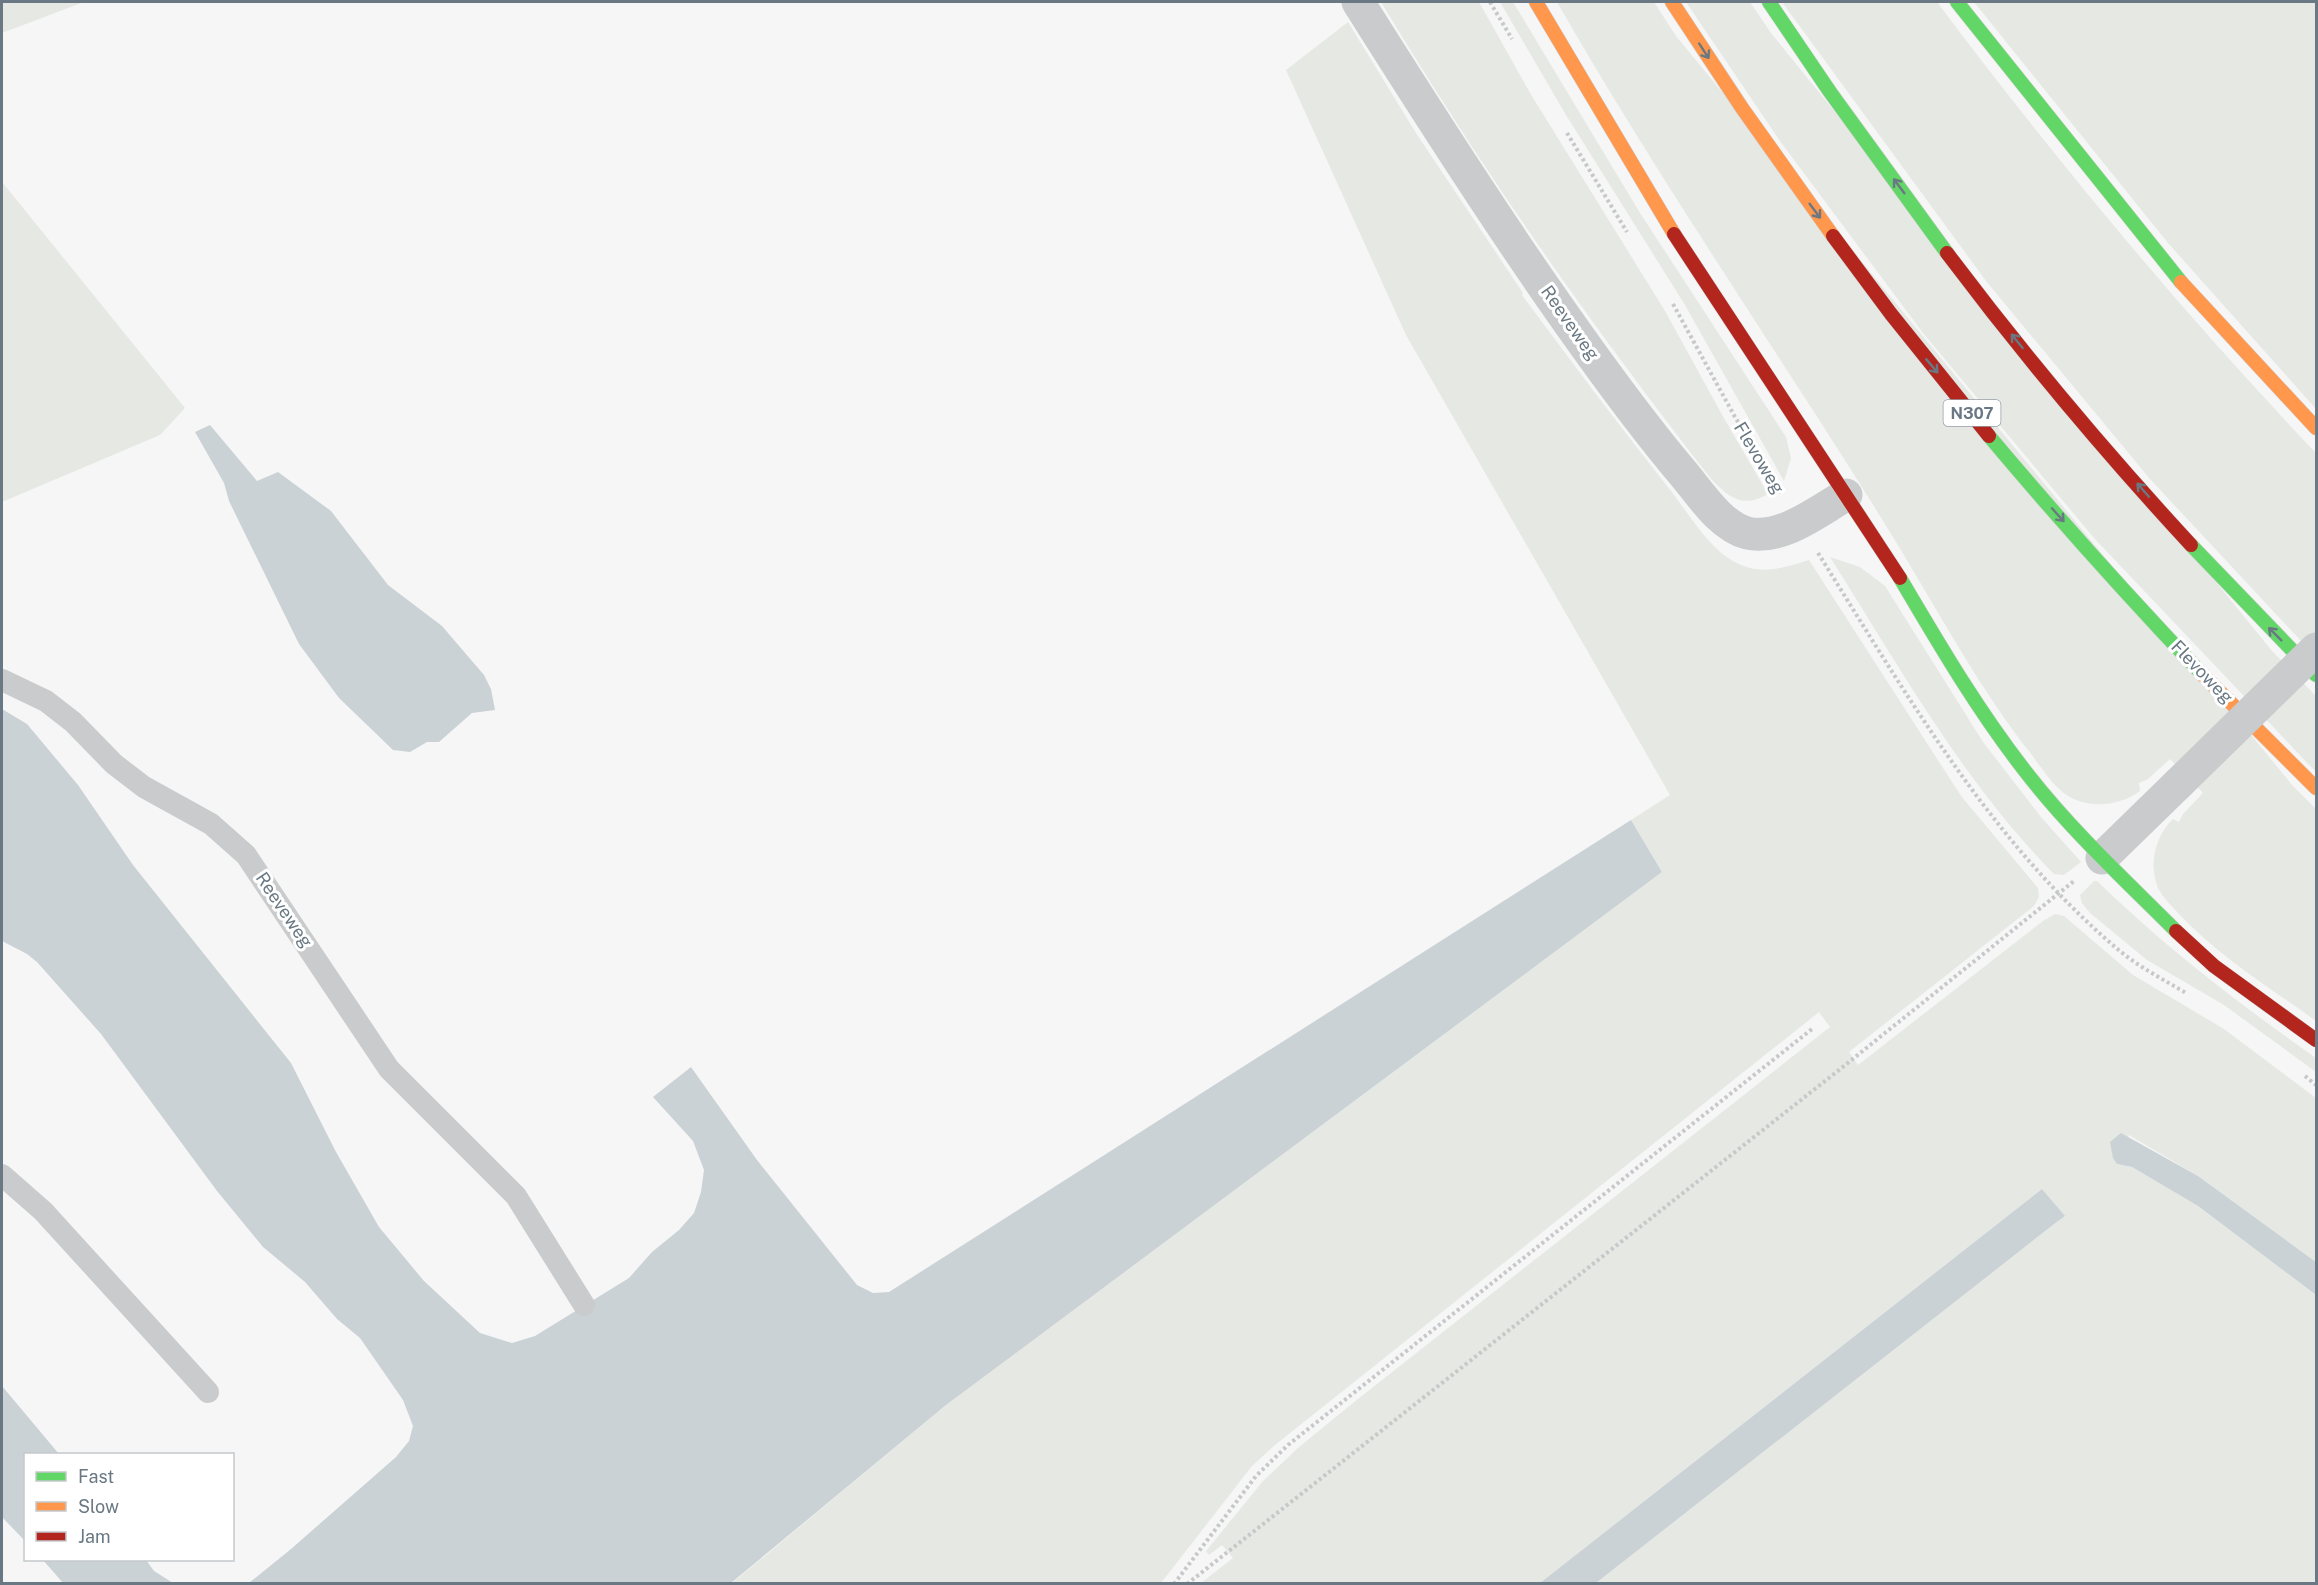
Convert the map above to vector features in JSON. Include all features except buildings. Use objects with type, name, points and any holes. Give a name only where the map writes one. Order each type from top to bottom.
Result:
[{"type":"main road","points":[[1536,2],[1688,256],[1898,575],[1958,676],[2029,776],[2102,858],[2214,966],[2316,1040]]},
{"type":"main road","name":"Flevoweg","points":[[1672,2],[1761,139],[1912,343],[2047,504],[2131,597],[2316,788]]},
{"type":"main road","points":[[1769,2],[1876,155],[1984,302],[2098,441],[2240,599],[2316,675]]},
{"type":"main road","points":[[1957,2],[2181,283],[2316,428]]},
{"type":"street","name":"Reeveweg","points":[[1358,2],[1433,122],[1584,345],[1670,458],[1730,527],[1748,533],[1765,534],[1798,522],[1846,495]]},
{"type":"street","name":"Flevoweg","points":[[2102,858],[2316,649]]},
{"type":"lane","name":"Reeveweg","points":[[2,680],[46,701],[73,722],[122,770],[144,787],[211,824],[246,855],[389,1069],[516,1196],[584,1305]]},
{"type":"lane","points":[[2,1175],[43,1210],[208,1392]]},
{"type":"path","points":[[1490,2],[1514,42]]},
{"type":"path","points":[[1562,123],[1633,241]]},
{"type":"path","name":"Flevoweg","points":[[1187,1584],[1839,1070],[2059,893],[2029,861],[1964,780],[1909,699],[1735,417],[1669,298]]},
{"type":"path","points":[[1174,1584],[1256,1476],[1288,1445],[1812,1029]]},
{"type":"shaded area","points":[[2,2],[84,2],[2,33]]},
{"type":"shaded area","points":[[1381,2],[1479,2],[1530,93],[1665,311],[1768,494],[1744,501],[1731,496],[1712,480],[1624,364],[1539,246],[1458,125]]},
{"type":"shaded area","points":[[1500,2],[1513,2],[1640,213],[1786,437],[1791,458],[1784,481],[1685,305],[1566,115]]},
{"type":"shaded area","points":[[1557,2],[1654,2],[1676,36],[2293,786],[2316,809],[2316,1021],[2244,970],[2193,929],[2160,892],[2155,879],[2154,854],[2160,838],[2169,823],[2173,819],[2179,822],[2183,814],[2203,793],[2170,759],[2148,779],[2139,783],[2140,791],[2131,797],[2110,803],[2088,803],[2078,801],[2059,789],[2024,745],[1969,664],[1885,524],[1636,134]]},
{"type":"shaded area","points":[[1686,2],[1750,2],[1771,33],[2272,651],[2316,696],[2316,772],[2094,538],[1923,333],[1780,141]]},
{"type":"shaded area","points":[[1782,2],[1937,2],[2027,119],[2167,289],[2316,453],[2316,657],[2150,479],[1986,281]]},
{"type":"shaded area","points":[[1974,2],[2316,2],[2316,409],[2168,243]]},
{"type":"shaded area","points":[[1348,22],[1416,133],[1523,293],[1522,295],[1700,530],[1726,556],[1754,569],[1772,569],[1809,560],[1961,796],[2038,888],[2039,897],[2034,906],[1849,1052],[1858,1065],[2055,914],[2064,916],[2133,975],[2224,1029],[2316,1098],[2316,1262],[2198,1176],[2129,1135],[2117,1164],[2132,1167],[2198,1206],[2316,1295],[2316,1583],[1596,1583],[2064,1216],[2042,1189],[1540,1583],[1201,1583],[1233,1558],[1222,1545],[1209,1555],[1206,1551],[1263,1481],[1299,1447],[1830,1027],[1819,1012],[1275,1445],[1252,1466],[1161,1583],[731,1584],[946,1405],[1662,872],[1631,820],[1670,795],[1406,335],[1286,70]]},
{"type":"shaded area","points":[[2,182],[185,408],[160,435],[2,502]]},
{"type":"shaded area","points":[[210,425],[257,481],[278,472],[331,511],[388,585],[442,626],[484,675],[491,689],[495,710],[472,713],[439,742],[427,742],[410,752],[393,750],[339,698],[299,644],[229,501],[224,483],[195,432]]},
{"type":"shaded area","points":[[1830,557],[1860,567],[1885,586],[1983,742],[2041,817],[2081,862],[2064,875],[2054,874],[1990,801],[1907,681]]},
{"type":"shaded area","points":[[2,709],[27,724],[78,785],[133,865],[291,1063],[336,1152],[379,1227],[424,1281],[480,1333],[512,1343],[535,1336],[629,1278],[652,1252],[679,1230],[694,1213],[701,1192],[704,1170],[693,1141],[653,1097],[691,1067],[757,1160],[857,1285],[873,1293],[889,1292],[1631,820],[1662,872],[946,1405],[731,1583],[249,1583],[396,1457],[409,1441],[413,1426],[403,1400],[360,1338],[337,1319],[305,1282],[263,1247],[217,1191],[101,1034],[37,962],[2,941]]},
{"type":"shaded area","points":[[2094,881],[2097,881],[2203,974],[2316,1058],[2316,1072],[2224,1005],[2147,960],[2090,913],[2082,903],[2080,895]]},
{"type":"shaded area","points":[[2121,1133],[2198,1176],[2316,1262],[2316,1295],[2198,1206],[2132,1167],[2117,1164],[2113,1158],[2110,1142]]},
{"type":"shaded area","points":[[2042,1189],[2065,1216],[1596,1583],[1540,1583]]},
{"type":"shaded area","points":[[2,1386],[58,1453],[24,1453],[24,1540],[2,1517]]},
{"type":"shaded area","points":[[44,1561],[147,1561],[154,1571],[173,1583],[63,1583]]},
{"type":"traffic: fast","points":[[1769,2],[1830,92],[1947,253]]},
{"type":"traffic: fast","points":[[1957,2],[2181,282]]},
{"type":"traffic: fast","points":[[1989,436],[2093,556],[2201,673]]},
{"type":"traffic: fast","points":[[2191,545],[2316,675]]},
{"type":"traffic: fast","points":[[1900,578],[1977,704],[2029,776],[2082,836],[2176,931]]},
{"type":"traffic: slow","points":[[1536,2],[1674,234]]},
{"type":"traffic: slow","points":[[1672,2],[1742,108],[1833,236]]},
{"type":"traffic: slow","points":[[2181,282],[2316,428]]},
{"type":"traffic: slow","points":[[2201,673],[2316,788]]},
{"type":"traffic: jam","points":[[1674,234],[1900,578]]},
{"type":"traffic: jam","points":[[1833,236],[1891,314],[1989,436]]},
{"type":"traffic: jam","points":[[1947,253],[2065,402],[2191,545]]},
{"type":"traffic: jam","points":[[2176,931],[2214,966],[2316,1040]]}]
